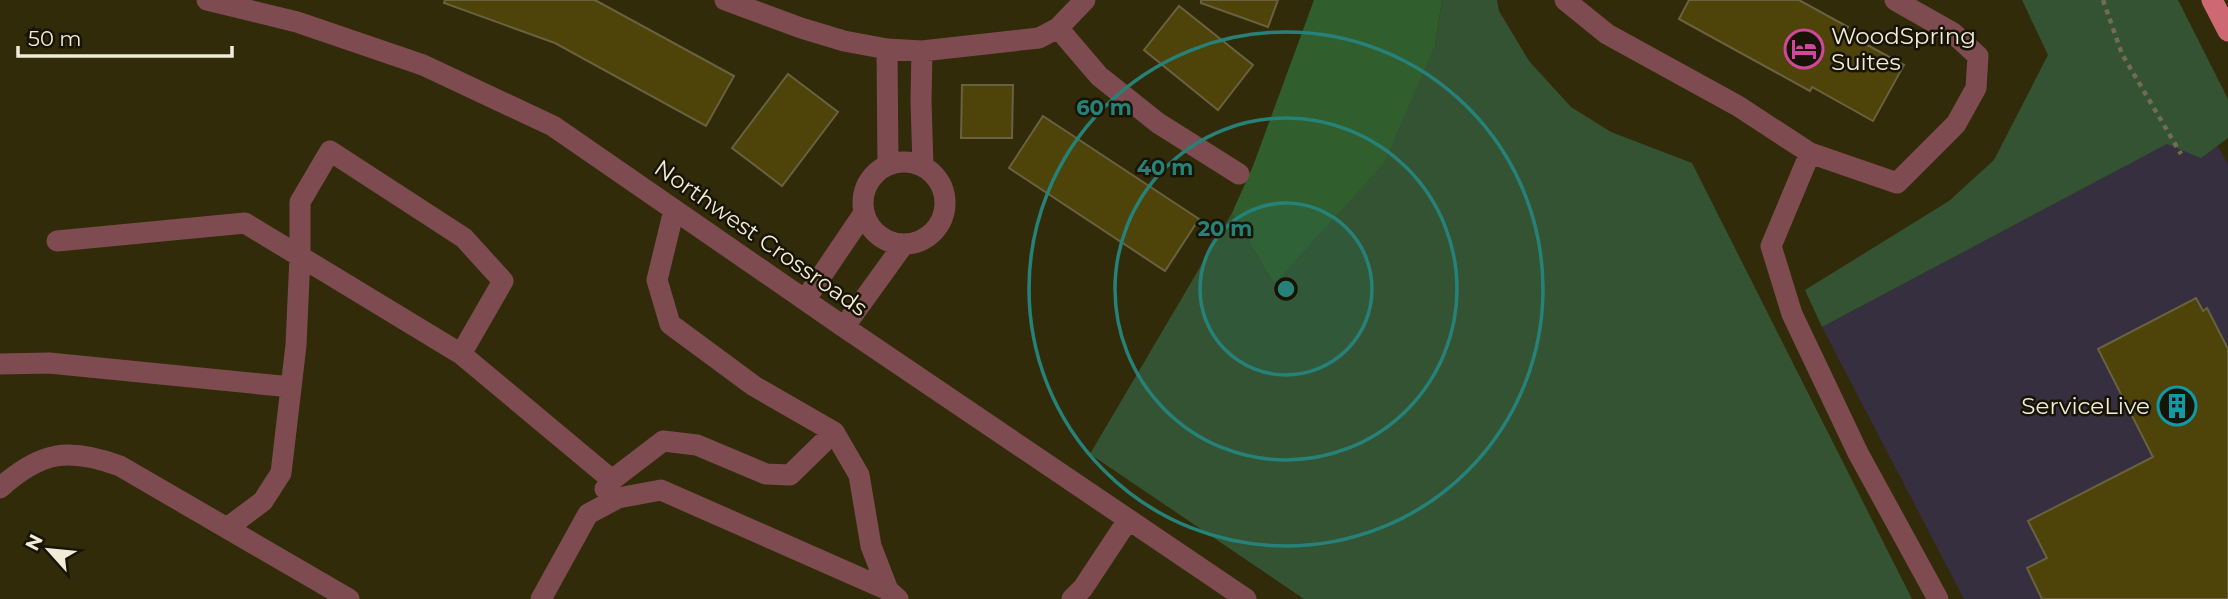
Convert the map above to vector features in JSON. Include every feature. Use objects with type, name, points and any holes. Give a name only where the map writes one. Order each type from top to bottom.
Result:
[{"type":"main road","points":[[2212,0],[2228,31]]},
{"type":"street","name":"Northwest Crossroads","points":[[210,0],[297,22],[424,65],[553,126],[1246,599]]},
{"type":"street","points":[[725,0],[844,41],[887,49],[922,51],[1039,38],[1058,28],[1085,0]]},
{"type":"street","points":[[1565,0],[1607,34],[1738,106],[1810,153],[1898,183],[1956,124],[1976,88],[1978,56],[1952,33],[1895,0]]},
{"type":"street","points":[[1058,28],[1099,76],[1194,147],[1239,174]]},
{"type":"street","points":[[887,49],[888,165]]},
{"type":"street","points":[[922,51],[923,166]]},
{"type":"street","points":[[227,528],[263,501],[281,473],[296,345],[300,202],[330,151],[464,238],[503,281],[461,354]]},
{"type":"street","points":[[1810,153],[1770,246],[1792,313],[1858,453],[1938,599]]},
{"type":"street","points":[[902,162],[923,166],[931,172],[942,188],[942,217],[931,233],[914,243],[895,243],[872,229],[864,213],[867,185],[888,165],[902,162]]},
{"type":"street","points":[[674,210],[657,279],[670,324],[754,386],[834,432],[859,475],[872,546],[893,595]]},
{"type":"street","points":[[806,300],[864,213]]},
{"type":"street","points":[[57,241],[245,223],[461,354],[612,480]]},
{"type":"street","points":[[844,327],[904,244]]},
{"type":"street","points":[[0,364],[48,363],[290,387]]},
{"type":"street","points":[[541,599],[588,514],[612,480],[663,440],[697,445],[766,474],[790,475],[834,432]]},
{"type":"street","points":[[0,488],[19,471],[50,456],[92,456],[120,466],[349,599]]},
{"type":"street","points":[[588,514],[618,498],[661,490],[893,595]]},
{"type":"street","points":[[1072,599],[1083,588],[1128,520]]},
{"type":"path","points":[[2103,0],[2122,54],[2181,154]]},
{"type":"shaded area","points":[[2206,123],[2228,165],[2228,599],[1964,599],[1822,327]]},
{"type":"green space","points":[[1314,0],[1442,0],[1435,45],[1384,163],[1274,284],[1232,213],[1253,166]]},
{"type":"green space","points":[[1442,0],[1497,0],[1499,11],[1529,61],[1571,107],[1611,132],[1692,163],[1912,599],[1304,599],[1090,454],[1232,213],[1274,284],[1435,45]]},
{"type":"green space","points":[[2022,0],[2178,0],[2228,99],[2228,138],[2201,158],[2167,144],[1822,327],[1805,290],[1949,201],[1994,160],[2048,55]]},
{"type":"building","points":[[445,0],[595,0],[734,76],[706,126],[555,43],[444,3]]},
{"type":"building","points":[[1201,0],[1278,0],[1268,27],[1201,3]]},
{"type":"building","name":"WoodSpring Suites","points":[[1689,0],[1799,0],[1848,27],[1845,33],[1904,65],[1873,121],[1812,87],[1810,91],[1679,19]]},
{"type":"building","points":[[1179,6],[1253,65],[1218,110],[1144,50]]},
{"type":"building","points":[[788,74],[838,112],[782,186],[732,148]]},
{"type":"building","points":[[962,85],[1013,85],[1012,138],[961,138]]},
{"type":"building","points":[[1043,116],[1199,219],[1165,271],[1009,168]]},
{"type":"building","points":[[2196,298],[2203,311],[2207,308],[2228,349],[2228,599],[2042,599],[2027,568],[2047,558],[2028,521],[2153,457],[2098,349]]},
{"type":"place","name":"WoodSpring Suites","points":[[1804,49]]},
{"type":"place","name":"ServiceLive","points":[[2177,406]]}]
